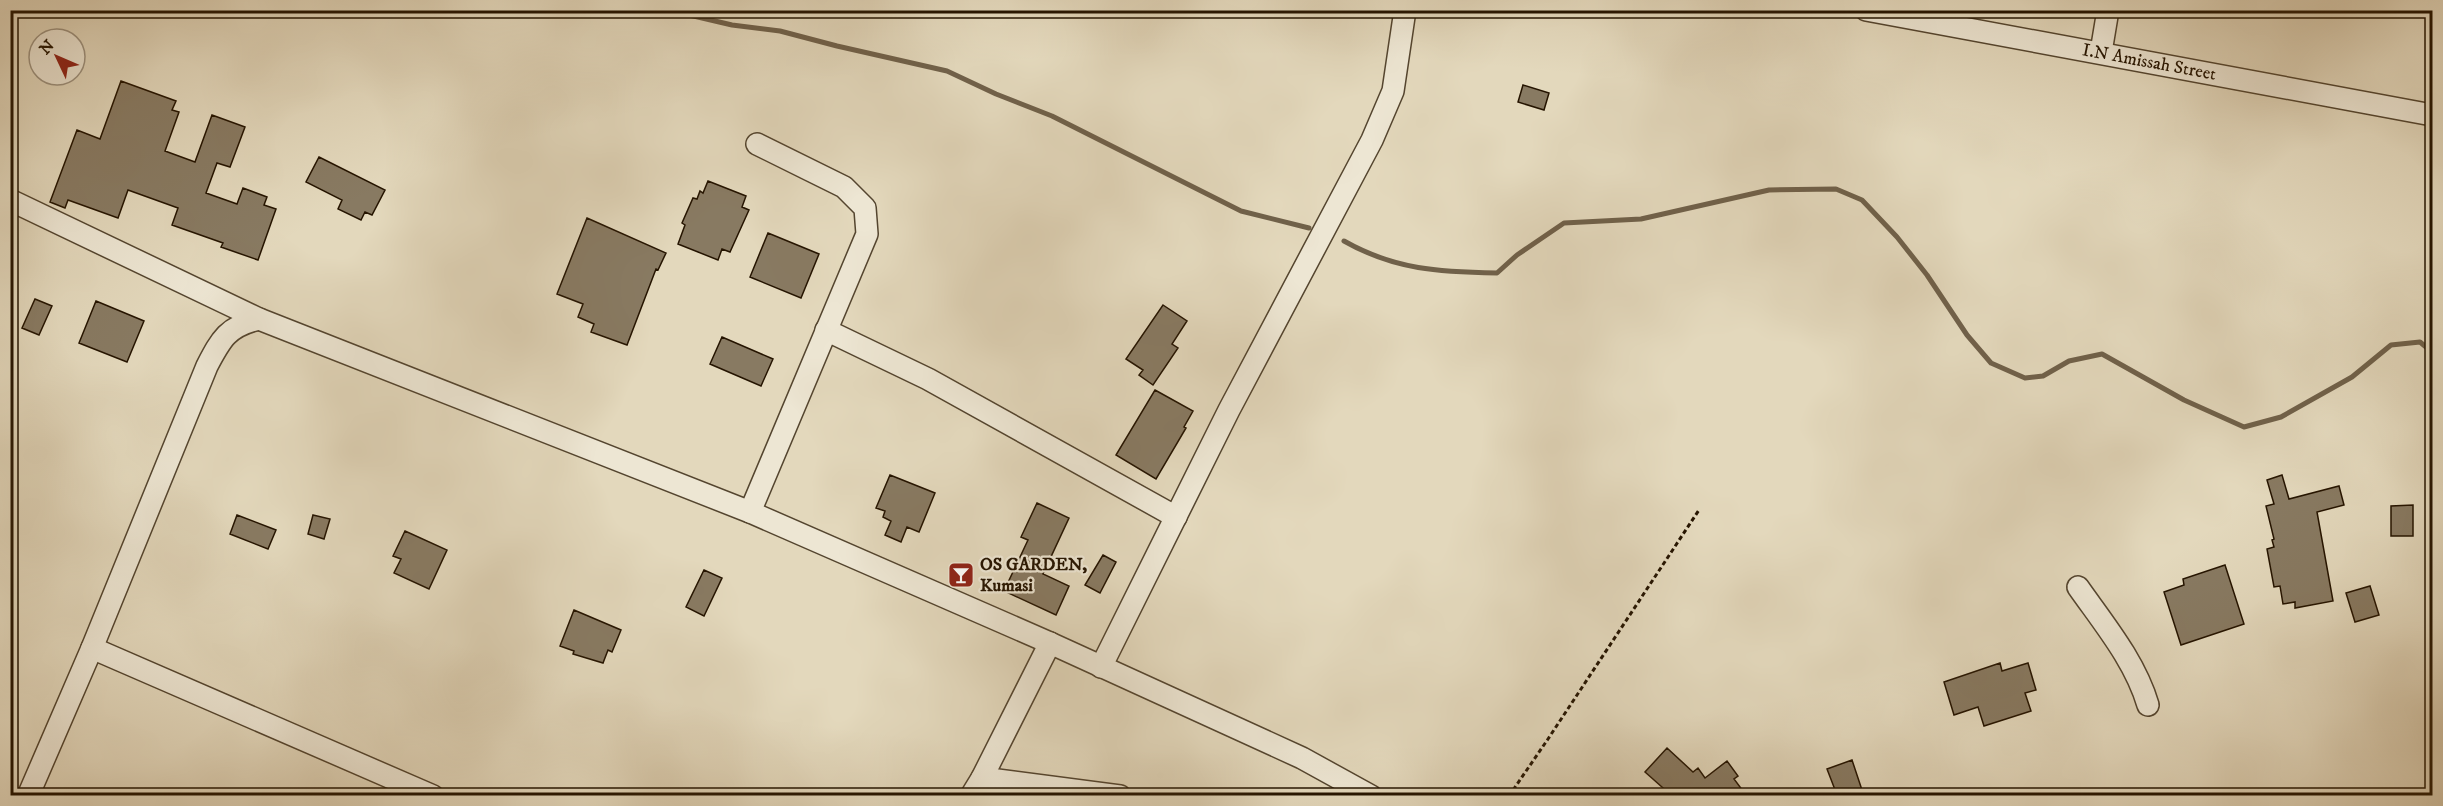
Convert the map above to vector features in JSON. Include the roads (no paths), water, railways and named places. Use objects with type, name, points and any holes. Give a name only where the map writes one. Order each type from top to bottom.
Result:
[{"type":"street","points":[[1101,667],[1229,410],[1372,140],[1393,91],[1405,10]]},
{"type":"street","name":"I.N Amissah Street","points":[[1866,10],[1967,19],[2101,52],[2433,116]]},
{"type":"street","points":[[2101,52],[2108,10]]},
{"type":"street","points":[[750,512],[867,234],[865,208],[844,187],[756,144]]},
{"type":"street","points":[[10,200],[259,319],[750,512],[1050,643],[1302,758],[1371,795]]},
{"type":"street","points":[[209,294],[227,333]]},
{"type":"street","points":[[22,792],[92,648],[207,366],[227,333],[241,323],[259,319]]},
{"type":"street","points":[[826,330],[928,379],[1176,517]]},
{"type":"street","points":[[2078,587],[2114,638],[2141,682],[2148,705]]},
{"type":"street","points":[[1050,643],[977,787],[1120,795]]},
{"type":"street","points":[[92,648],[433,795]]},
{"type":"waterway","points":[[668,10],[732,25],[780,31],[947,71],[996,94],[1052,116],[1241,211],[1309,228]]},
{"type":"waterway","points":[[1344,241],[1381,258],[1418,268],[1497,273],[1517,255],[1564,223],[1641,219],[1769,190],[1836,189],[1862,200],[1897,237],[1927,275],[1967,335],[1991,363],[2025,378],[2043,376],[2069,361],[2102,354],[2184,400],[2244,427],[2281,417],[2352,377],[2391,345],[2420,342],[2432,352]]},
{"type":"place","name":"OS GARDEN, Kumasi","points":[[961,575]]}]
